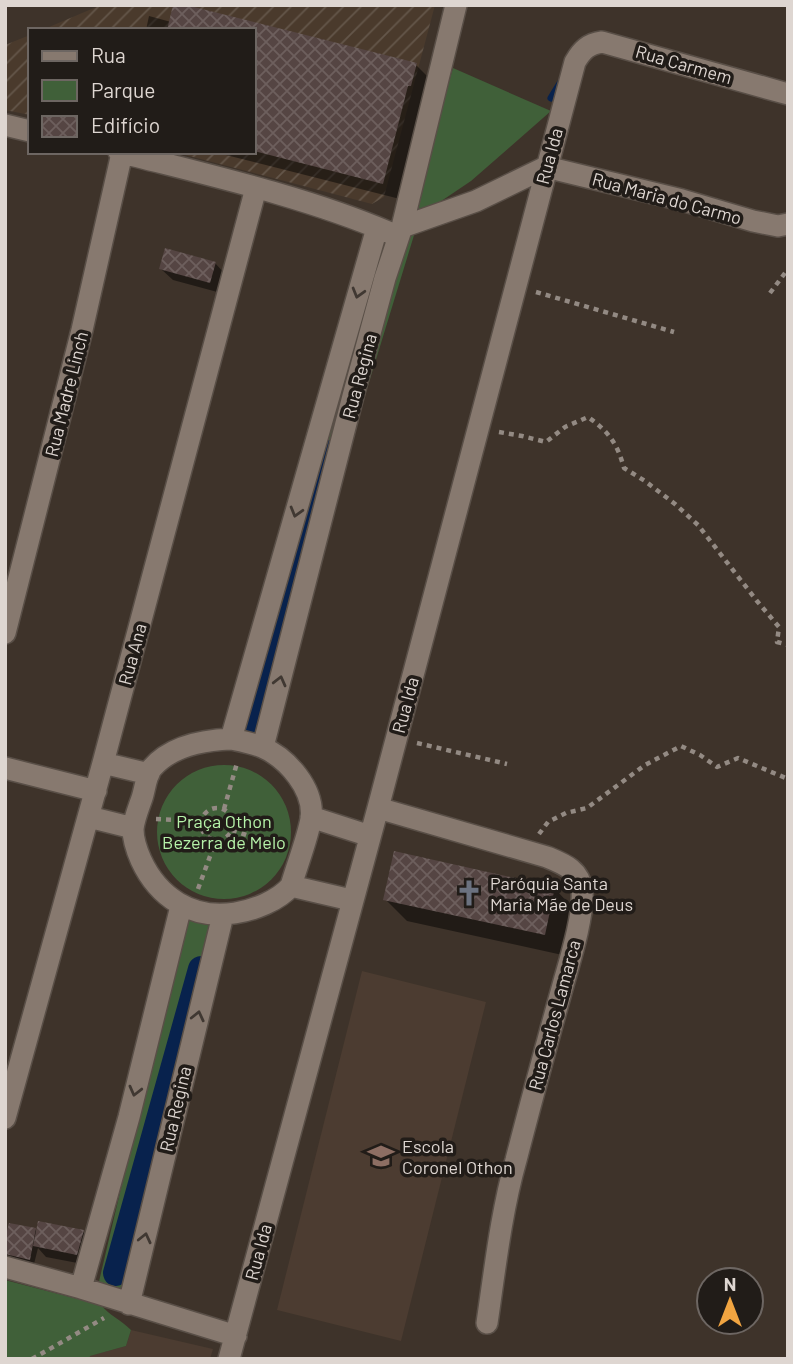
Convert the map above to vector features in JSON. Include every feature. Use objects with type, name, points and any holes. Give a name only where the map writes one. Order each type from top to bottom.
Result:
[{"type":"street","name":"Rua Regina","points":[[263,747],[353,396],[400,232],[456,5]]},
{"type":"street","name":"Rua Carmem","points":[[581,51],[594,43],[616,45],[788,94]]},
{"type":"street","name":"Rua Ida","points":[[229,1359],[378,808],[570,77],[581,51]]},
{"type":"street","points":[[5,125],[28,131]]},
{"type":"street","name":"Rua Madre Linch","points":[[5,633],[79,344],[120,154]]},
{"type":"street","points":[[124,154],[256,188],[377,228],[400,232],[476,201],[546,167]]},
{"type":"street","name":"Rua Maria do Carmo","points":[[546,167],[682,200],[753,221],[778,226],[788,224]]},
{"type":"street","name":"Rua Ana","points":[[5,1118],[89,817],[256,188]]},
{"type":"street","name":"Rua Regina","points":[[234,748],[377,228]]},
{"type":"street","points":[[206,740],[234,748],[263,747],[287,763],[305,789],[310,804],[311,817],[291,886],[286,892],[251,911],[223,915],[204,914],[188,902],[164,894],[148,875],[137,853],[152,768],[183,748],[206,740]]},
{"type":"street","points":[[103,763],[149,774]]},
{"type":"street","points":[[5,768],[96,791]]},
{"type":"street","name":"Rua Carlos Lamarca","points":[[378,808],[564,864],[577,873],[582,888],[583,904],[571,956],[505,1207],[487,1323]]},
{"type":"street","points":[[89,817],[143,823]]},
{"type":"street","points":[[311,817],[370,836]]},
{"type":"street","points":[[291,886],[352,901]]},
{"type":"street","points":[[81,1288],[188,902]]},
{"type":"street","name":"Rua Regina","points":[[129,1304],[223,915]]},
{"type":"street","points":[[5,1268],[81,1288],[236,1336]]},
{"type":"path","points":[[770,293],[788,269]]},
{"type":"path","points":[[515,286],[674,331]]},
{"type":"path","points":[[477,430],[546,442],[565,427],[588,417],[605,429],[618,449],[624,468],[665,496],[698,525],[779,626],[777,642],[788,645]]},
{"type":"path","points":[[396,738],[507,764]]},
{"type":"path","points":[[524,850],[548,822],[566,813],[587,808],[645,765],[681,746],[718,767],[738,758],[788,779]]},
{"type":"path","points":[[224,809],[234,748]]},
{"type":"path","points":[[224,809],[234,820],[232,830],[225,838],[216,840],[202,831],[202,821],[208,810],[224,809]]},
{"type":"path","points":[[143,823],[202,821]]},
{"type":"path","points":[[232,830],[282,848]]},
{"type":"path","points":[[188,902],[216,840]]},
{"type":"path","points":[[32,1359],[129,1304]]},
{"type":"shaded area","points":[[101,5],[435,5],[384,197],[372,204],[182,154],[256,154],[256,28],[47,28]]},
{"type":"shaded area","points":[[28,36],[28,115],[5,110],[5,45]]},
{"type":"shaded area","name":"Escola Coronel Othon","points":[[362,971],[486,1002],[401,1341],[277,1310]]},
{"type":"shaded area","points":[[131,1330],[213,1349],[210,1359],[89,1359],[89,1356],[126,1346]]},
{"type":"green space","points":[[453,68],[551,111],[471,181],[422,214],[410,216]]},
{"type":"green space","points":[[378,221],[415,232],[258,745],[223,738]]},
{"type":"green space","name":"Praça Othon Bezerra de Melo","points":[[224,765],[250,770],[272,784],[286,806],[291,832],[286,858],[272,880],[250,894],[224,899],[198,894],[176,880],[162,858],[157,832],[162,806],[176,784],[198,770]]},
{"type":"green space","points":[[187,908],[221,915],[127,1300],[97,1290]]},
{"type":"green space","points":[[5,1280],[101,1305],[131,1330],[126,1346],[90,1356],[89,1359],[5,1359]]},
{"type":"building","points":[[173,5],[186,5],[417,63],[411,86],[408,86],[383,184],[256,152],[256,28],[167,28]]},
{"type":"building","points":[[165,248],[216,262],[210,283],[159,269]]},
{"type":"building","name":"Paróquia Santa Maria Mãe de Deus","points":[[394,851],[555,887],[545,935],[383,900]]},
{"type":"building","points":[[38,1221],[84,1230],[77,1255],[33,1246]]},
{"type":"building","points":[[9,1223],[36,1228],[30,1260],[5,1254]]},
{"type":"waterway","points":[[551,98],[562,80]]},
{"type":"waterway","points":[[250,729],[328,453]]},
{"type":"waterway","points":[[116,1273],[201,969]]},
{"type":"place","name":"Paróquia Santa Maria Mãe de Deus","points":[[469,893]]},
{"type":"place","name":"Escola Coronel Othon","points":[[381,1156]]}]
